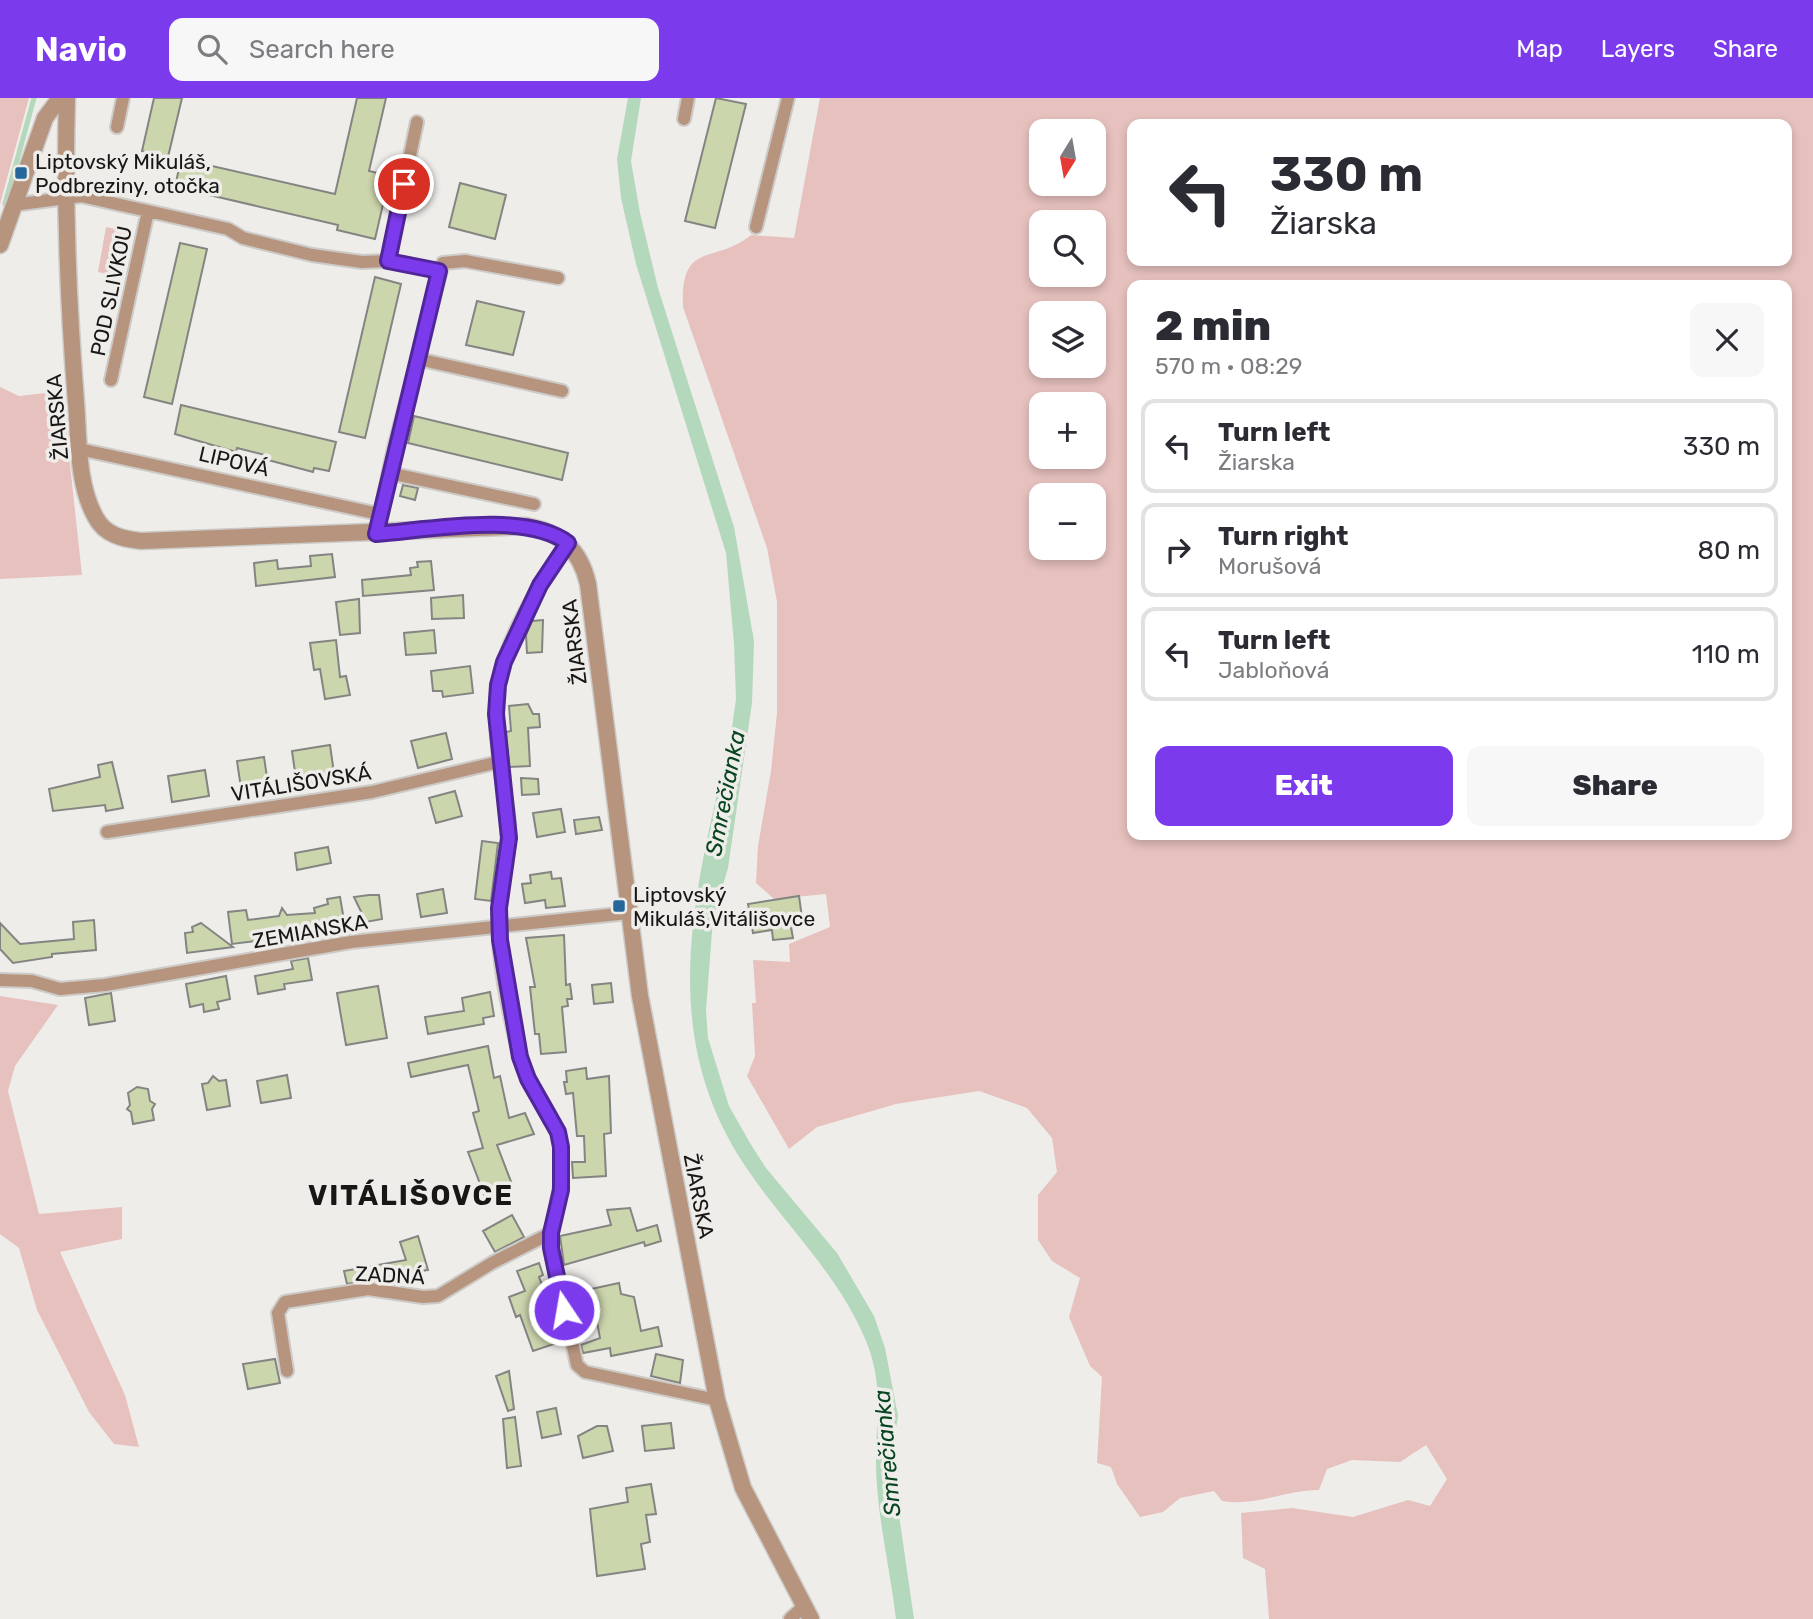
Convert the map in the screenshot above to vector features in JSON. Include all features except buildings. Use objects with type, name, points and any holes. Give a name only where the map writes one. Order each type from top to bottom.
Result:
[{"type":"street","points":[[0,245],[45,118],[60,98]]},
{"type":"street","name":"ŽIARSKA","points":[[67,98],[64,196],[79,449],[88,501],[96,519],[107,531],[125,539],[196,540],[526,526],[555,533],[568,543],[581,560],[588,584],[628,913],[651,1062],[717,1400],[743,1488],[808,1613]]},
{"type":"street","points":[[117,127],[123,98]]},
{"type":"street","points":[[684,119],[688,98]]},
{"type":"street","points":[[756,227],[788,98]]},
{"type":"street","points":[[388,261],[417,122]]},
{"type":"street","points":[[13,205],[64,196],[81,196],[228,229],[243,238],[312,255],[362,262],[388,261],[439,271]]},
{"type":"street","name":"POD SLIVKOU","points":[[111,380],[148,211]]},
{"type":"street","points":[[376,534],[443,263],[452,260],[558,278]]},
{"type":"street","points":[[418,359],[562,391]]},
{"type":"street","name":"LIPOVÁ","points":[[79,449],[379,514]]},
{"type":"street","points":[[389,473],[534,504]]},
{"type":"street","points":[[568,543],[540,585],[504,662],[498,685],[496,714],[509,838],[499,908],[500,924],[520,1057],[528,1079],[558,1132],[561,1147],[561,1190],[551,1233],[553,1258],[578,1365],[585,1372],[717,1400]]},
{"type":"street","name":"VITÁLIŠOVSKÁ","points":[[107,832],[372,792],[499,762]]},
{"type":"street","name":"ZEMIANSKA","points":[[0,980],[32,981],[60,989],[104,985],[351,942],[500,924],[628,913]]},
{"type":"street","name":"ZADNÁ","points":[[287,1371],[278,1312],[285,1302],[369,1289],[423,1297],[438,1296],[492,1263],[551,1233]]},
{"type":"street","points":[[790,1619],[808,1613]]},
{"type":"shaded area","points":[[0,98],[29,98],[0,204]]},
{"type":"shaded area","points":[[820,98],[1813,98],[1813,1619],[1269,1619],[1265,1569],[1243,1558],[1241,1513],[1292,1508],[1353,1517],[1408,1500],[1430,1506],[1447,1479],[1426,1445],[1400,1462],[1352,1460],[1327,1469],[1319,1490],[1246,1502],[1222,1501],[1214,1491],[1180,1498],[1163,1512],[1140,1517],[1117,1484],[1111,1467],[1097,1463],[1102,1377],[1090,1366],[1069,1317],[1080,1278],[1052,1261],[1038,1240],[1038,1195],[1057,1172],[1052,1138],[1027,1108],[979,1091],[896,1104],[817,1127],[789,1149],[747,1076],[755,1056],[752,1003],[756,1003],[753,960],[790,962],[789,944],[830,927],[826,894],[774,899],[756,883],[758,846],[771,771],[777,713],[777,602],[767,548],[683,307],[687,272],[693,263],[751,235],[794,238]]},
{"type":"shaded area","points":[[106,227],[126,231],[115,276],[98,272]]},
{"type":"shaded area","points":[[0,387],[19,396],[62,391],[82,575],[0,579]]},
{"type":"shaded area","points":[[0,996],[58,1005],[15,1066],[8,1091],[39,1214],[122,1207],[122,1239],[60,1252],[125,1395],[139,1447],[114,1444],[89,1412],[37,1310],[19,1248],[0,1234]]},
{"type":"water","name":"Smrečianka","points":[[628,98],[641,98],[631,161],[640,213],[658,288],[734,527],[754,641],[752,703],[728,868],[713,919],[706,1010],[708,1038],[729,1106],[750,1143],[766,1168],[837,1253],[874,1316],[885,1348],[898,1416],[893,1446],[896,1494],[914,1619],[896,1619],[877,1481],[877,1387],[872,1357],[866,1341],[843,1296],[752,1176],[720,1122],[701,1067],[691,1012],[691,956],[696,900],[736,699],[734,644],[726,553],[636,264],[621,198],[617,159]]},
{"type":"waterway","points":[[5,204],[34,98]]},
{"type":"place","name":"Liptovský Mikuláš, Podbreziny, otočka","points":[[21,173]]},
{"type":"place","name":"Liptovský Mikuláš,Vitálišovce","points":[[619,906]]},
{"type":"district","name":"VITÁLIŠOVCE","points":[[411,1195]]},
{"type":"route","points":[[404,184],[388,261],[439,271],[394,448],[376,534],[526,526],[555,533],[568,543],[540,585],[504,662],[498,685],[496,714],[499,762],[509,817],[509,838],[499,908],[500,940],[520,1057],[537,1097],[558,1132],[561,1147],[561,1190],[551,1233],[551,1248],[564,1310]]}]
